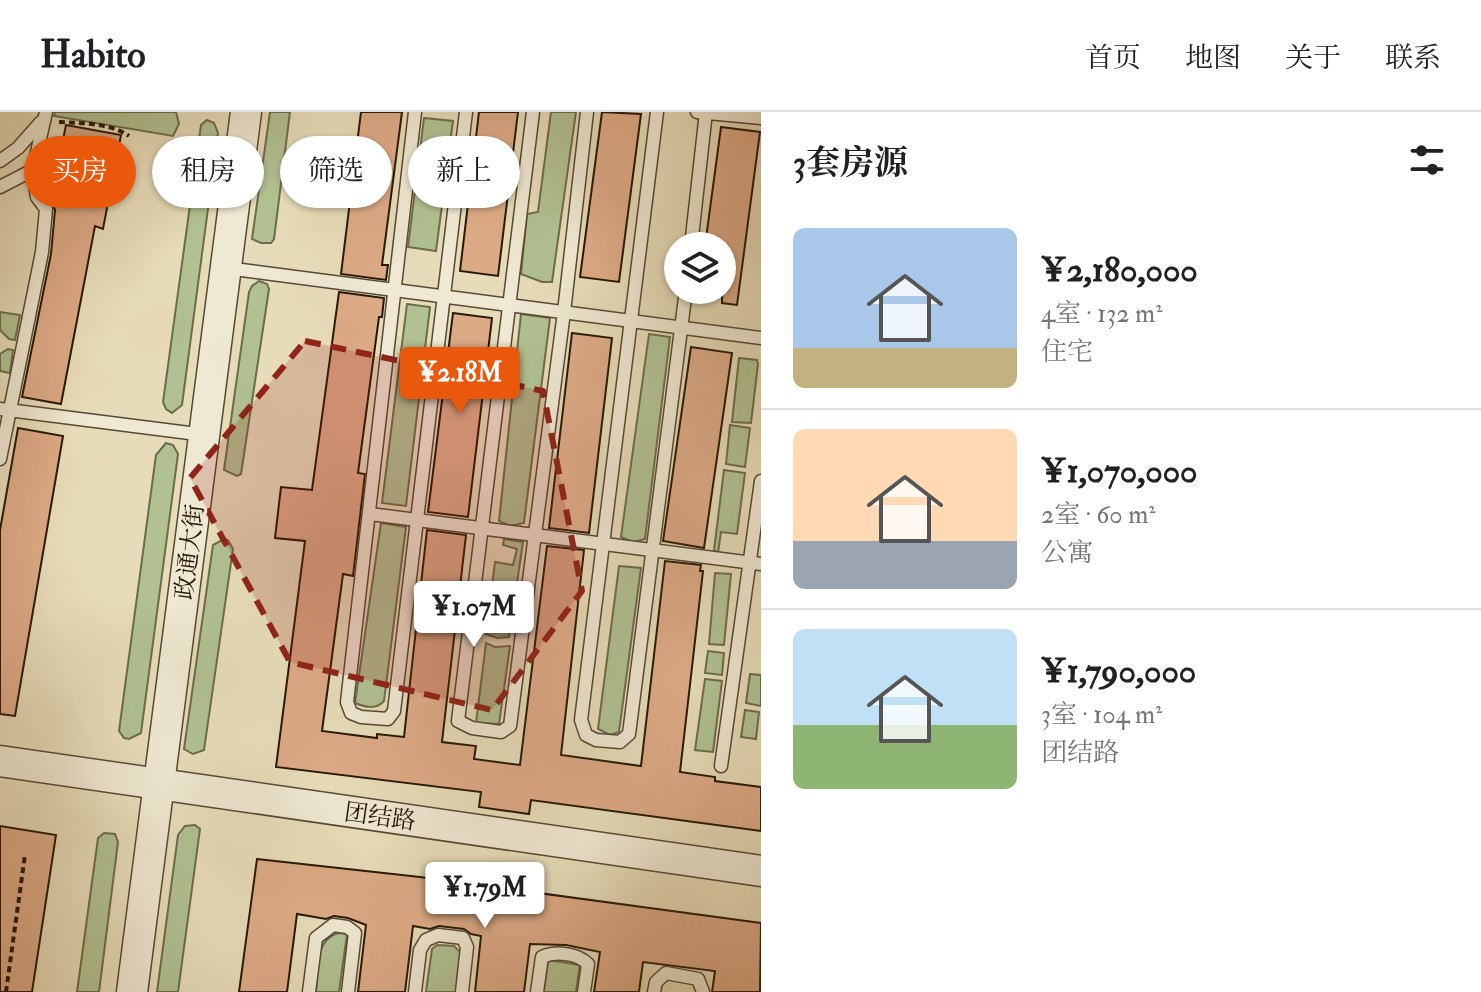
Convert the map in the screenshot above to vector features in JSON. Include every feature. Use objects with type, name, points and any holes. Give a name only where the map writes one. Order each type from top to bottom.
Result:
[{"type":"street","name":"政通大街","points":[[132,992],[246,112]]},
{"type":"street","name":"团结路","points":[[0,761],[761,871]]},
{"type":"lane","points":[[415,112],[347,702],[351,713],[388,719],[394,711],[466,112]]},
{"type":"lane","points":[[533,112],[458,721],[472,728],[501,732],[510,726],[587,112]]},
{"type":"lane","points":[[657,112],[581,720],[586,735],[596,740],[620,742],[629,734],[684,304]]},
{"type":"lane","points":[[697,112],[761,118]]},
{"type":"lane","points":[[693,232],[706,112]]},
{"type":"lane","points":[[0,161],[18,148],[45,116]]},
{"type":"lane","points":[[39,136],[45,116]]},
{"type":"lane","points":[[0,173],[24,172]]},
{"type":"lane","points":[[0,187],[24,174]]},
{"type":"lane","points":[[0,459],[4,409],[42,252],[45,208]]},
{"type":"lane","points":[[226,268],[761,338]]},
{"type":"lane","points":[[4,409],[205,435]]},
{"type":"lane","points":[[721,766],[756,564],[761,481]]},
{"type":"lane","points":[[370,514],[756,564]]},
{"type":"lane","points":[[309,992],[316,938],[333,925],[347,927],[355,933],[348,992]]},
{"type":"lane","points":[[415,992],[420,950],[426,940],[438,935],[463,938],[467,947],[462,992]]},
{"type":"lane","points":[[537,992],[542,957],[551,952],[581,957],[588,964],[584,992]]},
{"type":"lane","points":[[654,992],[656,982],[666,973],[698,979],[703,992]]},
{"type":"path","points":[[45,116],[121,131],[129,136]]},
{"type":"path","points":[[6,992],[25,855]]},
{"type":"highlighted area","points":[[305,341],[543,391],[582,591],[492,710],[290,662],[190,478]]},
{"type":"green space","points":[[55,112],[176,112],[179,124],[173,136],[54,116]]},
{"type":"green space","points":[[270,112],[290,112],[287,136],[280,136],[280,191],[271,243],[252,239],[256,208],[264,208],[264,154]]},
{"type":"green space","points":[[551,112],[576,112],[552,282],[542,282],[521,274],[527,214],[538,212]]},
{"type":"green space","points":[[424,118],[453,121],[451,136],[422,136]]},
{"type":"green space","points":[[207,120],[214,123],[218,136],[199,136],[201,125]]},
{"type":"green space","points":[[190,208],[208,208],[182,405],[172,413],[163,402]]},
{"type":"green space","points":[[413,208],[442,208],[436,251],[408,247]]},
{"type":"green space","points":[[259,281],[267,284],[269,289],[241,474],[237,476],[224,470],[249,292]]},
{"type":"green space","points":[[407,304],[430,307],[406,506],[382,503]]},
{"type":"green space","points":[[0,312],[20,315],[15,340],[9,339],[0,330]]},
{"type":"green space","points":[[521,314],[550,318],[524,523],[510,526],[499,521]]},
{"type":"green space","points":[[649,334],[670,337],[645,539],[633,542],[621,537]]},
{"type":"green space","points":[[8,349],[13,350],[10,373],[0,371],[0,354]]},
{"type":"green space","points":[[739,358],[757,360],[758,364],[751,423],[732,422]]},
{"type":"green space","points":[[730,425],[750,428],[745,467],[726,464]]},
{"type":"green space","points":[[166,443],[173,445],[178,454],[141,733],[129,739],[119,731],[156,455]]},
{"type":"green space","points":[[724,470],[745,473],[737,534],[721,532],[718,553],[714,550]]},
{"type":"green space","points":[[381,523],[406,527],[384,701],[370,707],[355,703]]},
{"type":"green space","points":[[224,539],[233,549],[204,750],[193,754],[184,749],[213,545]]},
{"type":"green space","points":[[504,539],[523,542],[509,637],[497,638],[486,634],[495,562],[513,565],[517,549],[503,545]]},
{"type":"green space","points":[[619,566],[641,568],[619,732],[610,735],[598,729]]},
{"type":"green space","points":[[715,573],[731,574],[724,645],[709,644]]},
{"type":"green space","points":[[486,643],[495,647],[510,646],[499,724],[476,723]]},
{"type":"green space","points":[[708,651],[724,653],[722,675],[705,673]]},
{"type":"green space","points":[[750,674],[761,675],[761,706],[746,703]]},
{"type":"green space","points":[[705,679],[722,681],[713,752],[695,750]]},
{"type":"green space","points":[[745,710],[759,712],[756,739],[741,737]]},
{"type":"green space","points":[[195,825],[200,829],[178,992],[157,992],[178,835],[185,826]]},
{"type":"green space","points":[[104,833],[115,834],[118,842],[99,992],[77,992],[98,838]]},
{"type":"green space","points":[[338,933],[347,934],[339,992],[316,992],[321,949],[330,937]]},
{"type":"green space","points":[[437,945],[454,946],[460,952],[456,992],[426,992],[432,949]]},
{"type":"green space","points":[[548,960],[580,965],[576,992],[544,992]]},
{"type":"building","points":[[361,112],[402,112],[392,188],[392,136],[358,136]]},
{"type":"building","points":[[479,112],[518,112],[515,136],[476,136]]},
{"type":"building","points":[[602,112],[641,114],[619,282],[580,277]]},
{"type":"building","points":[[66,125],[121,135],[121,136],[64,136]]},
{"type":"building","points":[[721,127],[760,132],[737,305],[730,304],[736,304],[736,232],[707,232]]},
{"type":"building","points":[[107,208],[103,229],[95,226],[61,404],[22,397],[51,254],[55,210]]},
{"type":"building","points":[[349,208],[389,208],[382,265],[388,265],[386,280],[341,274]]},
{"type":"building","points":[[468,208],[506,208],[498,276],[460,271]]},
{"type":"building","points":[[339,292],[384,298],[358,473],[365,474],[353,576],[343,574],[322,731],[377,738],[377,734],[404,737],[427,530],[466,535],[442,742],[476,746],[474,759],[520,765],[547,546],[584,550],[561,755],[641,766],[665,561],[701,565],[700,571],[703,571],[680,772],[715,777],[715,781],[761,787],[761,831],[531,800],[529,814],[479,807],[481,792],[276,767],[305,541],[275,538],[281,487],[312,490]]},
{"type":"building","points":[[453,313],[492,318],[468,517],[428,512]]},
{"type":"building","points":[[572,333],[612,338],[589,533],[549,528]]},
{"type":"building","points":[[691,347],[732,353],[704,548],[663,541]]},
{"type":"building","points":[[18,428],[63,436],[15,716],[0,714],[0,530]]},
{"type":"building","points":[[0,826],[56,835],[32,992],[0,992]]},
{"type":"building","points":[[257,859],[420,877],[761,923],[760,992],[712,992],[715,971],[643,962],[639,992],[594,992],[600,952],[566,945],[530,944],[524,992],[475,992],[481,936],[464,929],[413,926],[405,992],[358,992],[366,925],[348,918],[334,916],[326,919],[297,914],[287,992],[239,992]]}]
